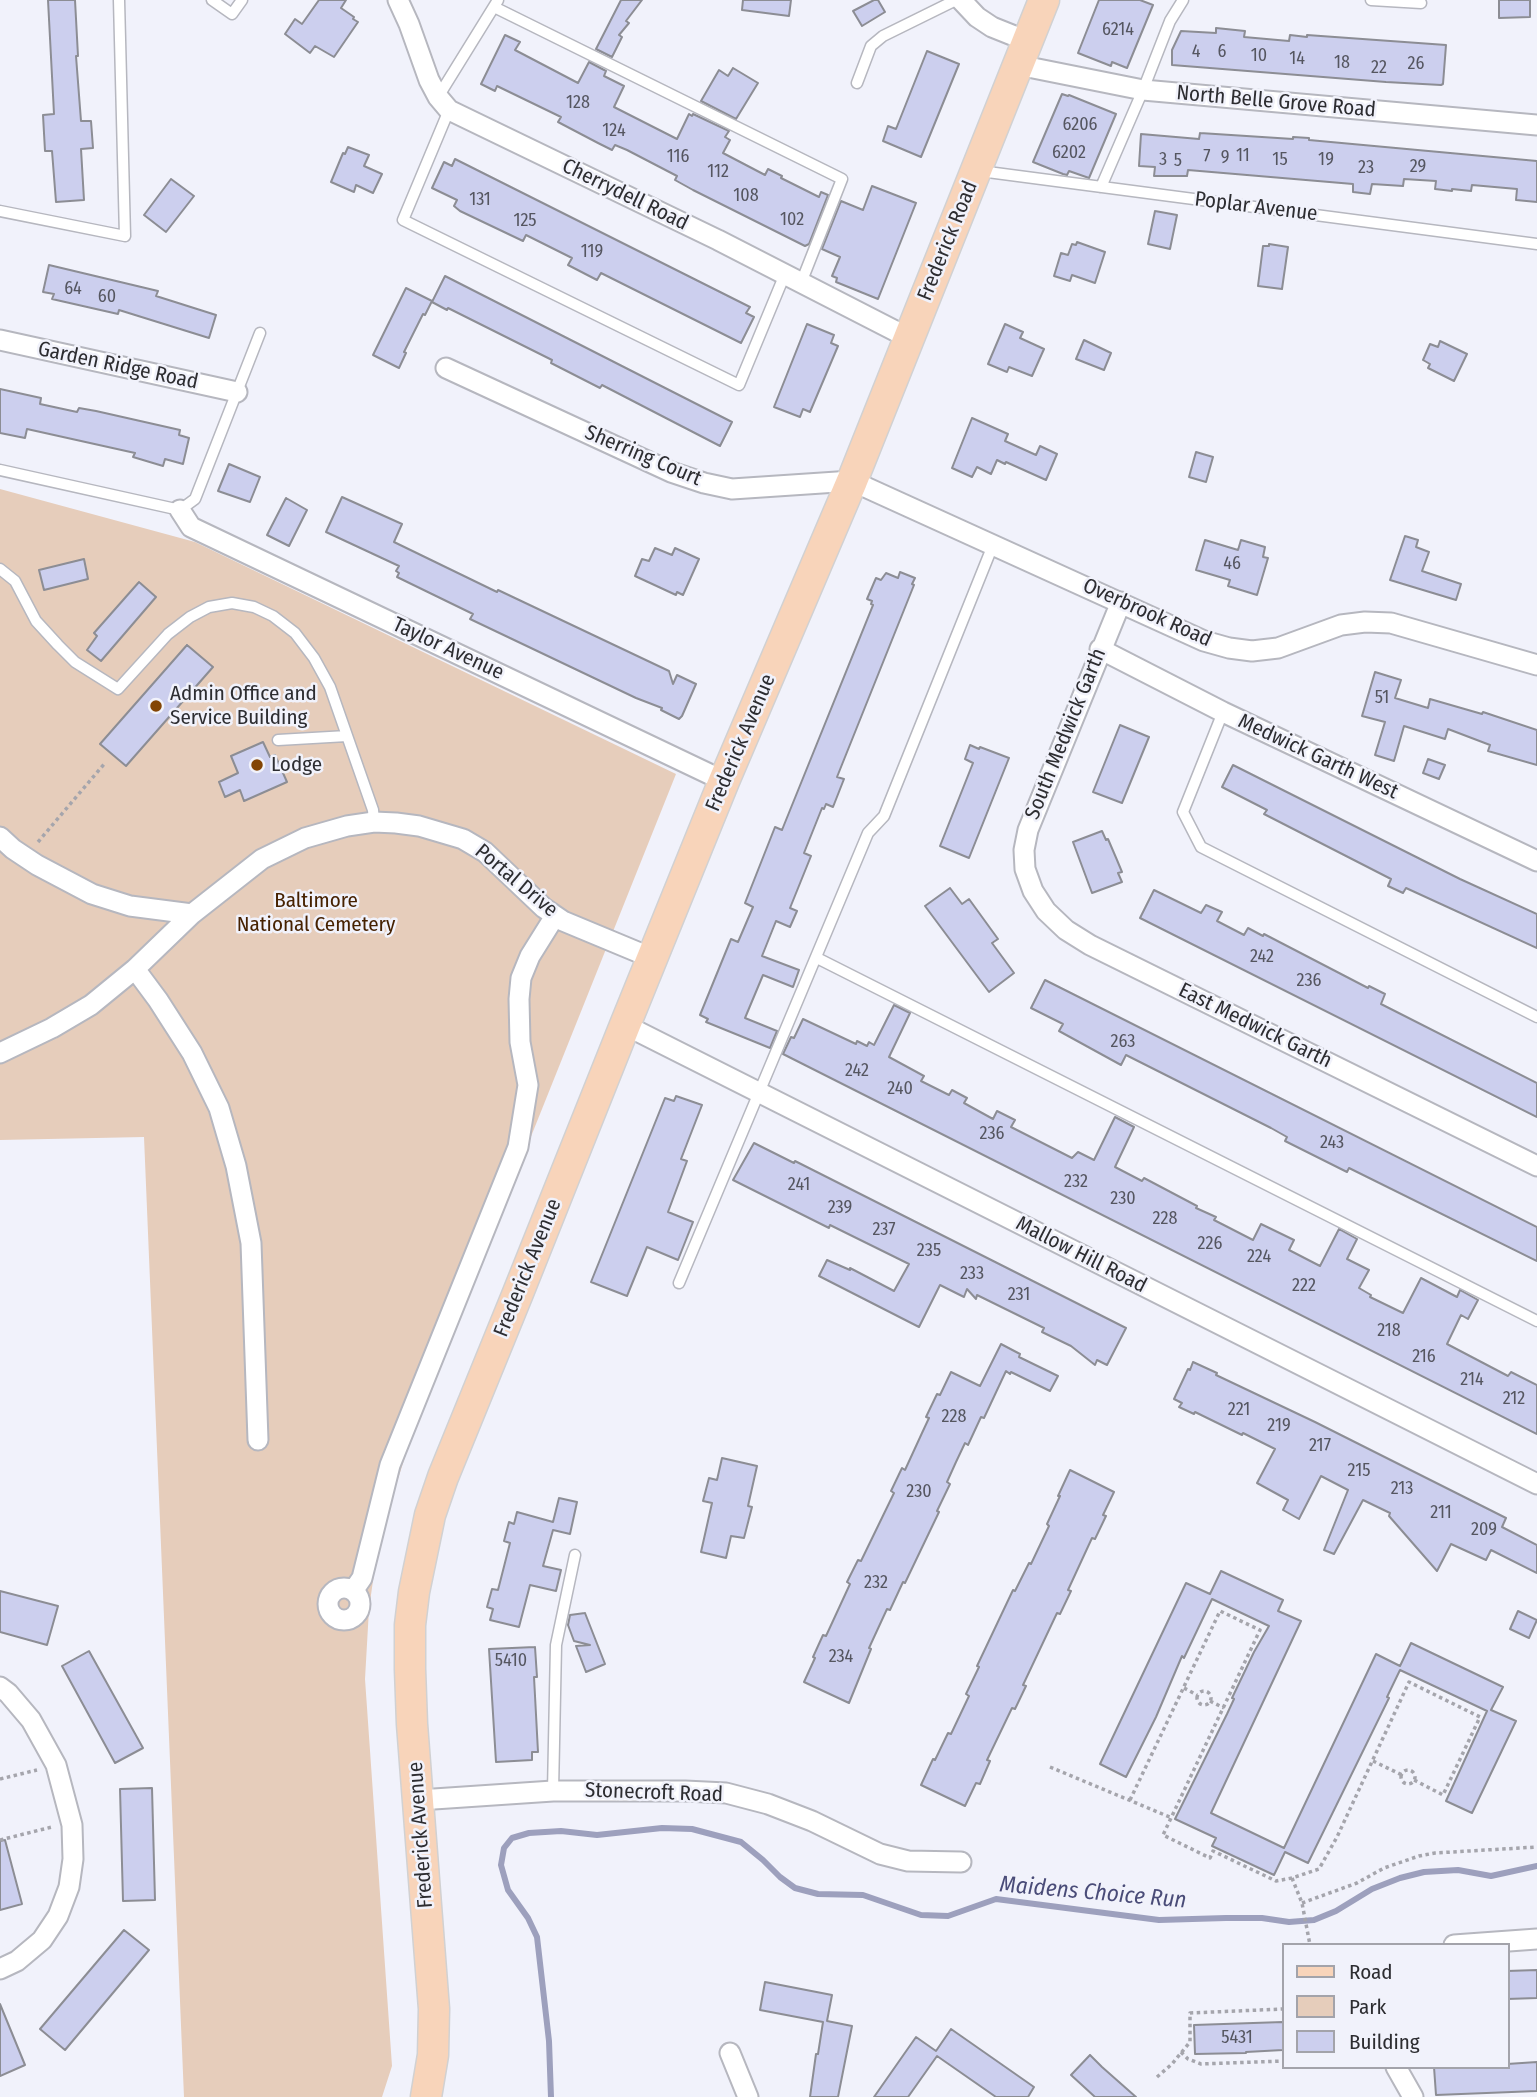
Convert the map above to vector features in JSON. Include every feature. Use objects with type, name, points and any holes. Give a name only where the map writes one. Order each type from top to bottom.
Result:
[{"type":"main road","name":"Frederick Road","points":[[852,481],[1044,0]]},
{"type":"main road","name":"Frederick Avenue","points":[[426,2097],[433,2055],[434,2009],[412,1724],[410,1625],[430,1515],[724,781],[852,481]]},
{"type":"street","points":[[398,0],[429,79],[443,104]]},
{"type":"street","name":"North Belle Grove Road","points":[[958,0],[1023,53],[1143,90],[1537,125]]},
{"type":"street","name":"Cherrydell Road","points":[[443,104],[909,338]]},
{"type":"street","name":"Garden Ridge Road","points":[[0,340],[237,392]]},
{"type":"street","name":"Sherring Court","points":[[446,368],[671,472],[704,483],[732,489],[852,481]]},
{"type":"street","name":"Overbrook Road","points":[[852,481],[1204,641],[1229,648],[1252,651],[1278,648],[1341,625],[1391,623],[1537,665]]},
{"type":"street","name":"Taylor Avenue","points":[[180,510],[191,527],[724,781]]},
{"type":"street","name":"South Medwick Garth","points":[[1025,869],[1024,850],[1028,830],[1121,602]]},
{"type":"street","name":"Medwick Garth West","points":[[1100,649],[1223,712],[1537,860]]},
{"type":"street","name":"Portal Drive","points":[[0,1052],[52,1028],[91,1005],[135,969],[192,914],[245,871],[279,849],[304,838],[374,822],[419,826],[463,839],[485,852],[555,916],[583,931],[652,958]]},
{"type":"street","points":[[0,837],[25,857],[92,894],[130,906],[192,914]]},
{"type":"street","name":"East Medwick Garth","points":[[1025,869],[1033,891],[1046,911],[1066,930],[1090,945],[1537,1166]]},
{"type":"street","points":[[353,1591],[362,1578],[390,1465],[518,1147],[528,1085],[519,1030],[521,978],[530,956],[555,916]]},
{"type":"street","points":[[135,969],[192,1053],[219,1108],[236,1166],[251,1243],[258,1440]]},
{"type":"street","name":"Mallow Hill Road","points":[[625,1025],[1537,1484]]},
{"type":"street","points":[[0,1688],[8,1693],[32,1720],[56,1765],[72,1825],[73,1858],[69,1887],[58,1916],[42,1940],[17,1961],[0,1969]]},
{"type":"street","name":"Stonecroft Road","points":[[419,1800],[553,1791],[726,1793],[768,1804],[812,1821],[880,1854],[908,1861],[961,1862]]},
{"type":"street","points":[[1487,1943],[1537,1940]]},
{"type":"street","points":[[730,2053],[748,2097]]},
{"type":"street","points":[[1397,2069],[1413,2097]]},
{"type":"lane","points":[[0,211],[125,236],[119,0]]},
{"type":"lane","points":[[212,0],[232,14],[242,0]]},
{"type":"lane","points":[[857,83],[871,46],[883,36],[958,0]]},
{"type":"lane","points":[[1101,187],[1170,22],[1183,0]]},
{"type":"lane","points":[[1371,0],[1422,3]]},
{"type":"lane","points":[[496,4],[842,179],[739,385],[403,220],[443,104],[496,4]]},
{"type":"lane","name":"Poplar Avenue","points":[[976,171],[1537,244]]},
{"type":"lane","points":[[0,470],[180,510],[195,499],[260,333]]},
{"type":"lane","points":[[679,1283],[868,833],[884,816],[993,545]]},
{"type":"lane","points":[[0,569],[15,581],[36,621],[58,645],[75,662],[118,689],[168,634],[209,607],[232,603],[254,607],[273,616],[295,633],[314,658],[330,687],[373,810],[374,822]]},
{"type":"lane","points":[[1223,712],[1183,812],[1201,847],[1537,1017]]},
{"type":"lane","points":[[278,740],[347,736]]},
{"type":"lane","points":[[817,958],[1537,1321]]},
{"type":"lane","points":[[553,1791],[555,1645],[575,1555]]},
{"type":"path","points":[[25,857],[105,764]]},
{"type":"path","points":[[1130,1800],[1220,1611],[1260,1630],[1163,1835],[1210,1858],[1213,1851],[1276,1881],[1319,1869],[1337,1837],[1409,1682],[1480,1717],[1443,1796],[1414,1780]]},
{"type":"path","points":[[1183,1688],[1198,1695]]},
{"type":"path","points":[[1206,1691],[1210,1694],[1210,1700],[1207,1704],[1200,1704],[1198,1695],[1206,1691]]},
{"type":"path","points":[[1210,1700],[1224,1708]]},
{"type":"path","points":[[1373,1761],[1402,1774]]},
{"type":"path","points":[[0,1779],[56,1765]]},
{"type":"path","points":[[1050,1767],[1171,1818]]},
{"type":"path","points":[[1402,1774],[1407,1770],[1411,1771],[1415,1776],[1414,1780]]},
{"type":"path","points":[[1402,1774],[1406,1784],[1414,1780]]},
{"type":"path","points":[[0,1840],[33,1832]]},
{"type":"path","points":[[1303,1903],[1419,1856],[1537,1847]]},
{"type":"path","points":[[1292,1878],[1303,1903],[1309,1943]]},
{"type":"path","points":[[1157,2077],[1190,2042],[1190,2013],[1282,2008]]},
{"type":"path","points":[[1181,2052],[1188,2059],[1201,2064],[1282,2061]]},
{"type":"green space","name":"Baltimore National Cemetery","points":[[0,489],[195,542],[676,774],[414,1429],[379,1538],[369,1609],[365,1679],[392,2066],[382,2097],[184,2097],[144,1137],[0,1140]]},
{"type":"building","points":[[48,0],[75,0],[81,121],[91,121],[93,148],[81,149],[84,200],[56,202],[52,151],[45,151],[43,115],[54,114]]},
{"type":"building","points":[[319,0],[346,0],[341,8],[358,22],[334,57],[315,46],[310,53],[285,34],[295,19],[302,24]]},
{"type":"building","points":[[621,0],[642,0],[626,21],[629,23],[619,35],[622,37],[612,57],[596,49]]},
{"type":"building","points":[[743,0],[791,0],[789,16],[742,10]]},
{"type":"building","points":[[878,0],[885,12],[862,26],[853,11]]},
{"type":"building","points":[[1099,0],[1140,0],[1153,5],[1127,68],[1112,62],[1111,66],[1078,53]]},
{"type":"building","points":[[1499,0],[1530,0],[1530,17],[1499,18]]},
{"type":"building","points":[[1216,28],[1245,31],[1244,37],[1289,41],[1290,35],[1307,35],[1446,45],[1443,84],[1172,65],[1172,50],[1181,31],[1216,33]]},
{"type":"building","points":[[505,35],[520,42],[515,50],[578,83],[589,62],[606,71],[604,76],[624,86],[614,107],[677,139],[689,114],[693,114],[729,131],[725,137],[730,140],[723,153],[765,175],[768,169],[819,197],[821,192],[828,195],[809,244],[805,246],[693,190],[675,180],[677,176],[627,150],[615,145],[612,150],[598,143],[558,122],[561,117],[497,86],[495,91],[481,84]]},
{"type":"building","points":[[927,51],[959,64],[921,157],[883,141],[888,126],[896,129]]},
{"type":"building","points":[[733,68],[758,83],[736,119],[701,101],[719,70],[728,76]]},
{"type":"building","points":[[1062,94],[1116,114],[1089,178],[1069,171],[1067,175],[1063,174],[1033,162]]},
{"type":"building","points":[[1200,133],[1309,138],[1537,161],[1537,202],[1516,200],[1517,189],[1472,185],[1471,191],[1452,191],[1435,189],[1436,181],[1404,179],[1403,186],[1372,184],[1370,194],[1353,192],[1353,184],[1188,170],[1187,176],[1154,176],[1155,167],[1139,166],[1141,134],[1199,139]]},
{"type":"building","points":[[348,147],[369,155],[364,166],[382,174],[373,193],[356,185],[354,192],[331,182]]},
{"type":"building","points":[[455,159],[750,307],[746,313],[754,317],[741,343],[601,273],[597,280],[568,265],[572,258],[526,235],[523,241],[460,211],[454,206],[457,200],[432,188],[444,162],[452,166]]},
{"type":"building","points":[[171,179],[194,196],[166,232],[144,215]]},
{"type":"building","points":[[872,186],[916,203],[878,299],[836,282],[837,278],[832,276],[840,257],[822,249],[841,201],[863,210]]},
{"type":"building","points":[[1155,211],[1177,215],[1170,249],[1148,244]]},
{"type":"building","points":[[1077,242],[1105,252],[1095,283],[1072,275],[1070,281],[1054,276],[1061,253],[1068,255],[1072,244],[1076,245]]},
{"type":"building","points":[[1269,244],[1288,247],[1282,289],[1258,286],[1263,246]]},
{"type":"building","points":[[49,265],[158,291],[156,296],[216,315],[209,338],[119,310],[118,314],[52,299],[54,294],[43,292]]},
{"type":"building","points":[[445,276],[732,422],[720,446],[432,302]]},
{"type":"building","points":[[406,288],[432,301],[404,352],[406,353],[399,368],[373,355]]},
{"type":"building","points":[[807,324],[834,335],[831,343],[838,346],[810,412],[803,409],[800,417],[774,407]]},
{"type":"building","points":[[1005,324],[1023,332],[1020,338],[1044,349],[1032,376],[1009,367],[1007,372],[988,364]]},
{"type":"building","points":[[1084,340],[1111,353],[1104,370],[1076,359]]},
{"type":"building","points":[[1440,341],[1467,354],[1454,381],[1428,368],[1430,364],[1423,360],[1430,344],[1438,347]]},
{"type":"building","points":[[0,389],[41,398],[40,404],[77,412],[79,408],[96,411],[180,430],[179,435],[189,438],[183,464],[165,459],[163,466],[133,457],[135,453],[27,429],[25,438],[0,433]]},
{"type":"building","points":[[972,418],[1008,434],[1005,441],[1036,455],[1040,446],[1057,454],[1046,480],[997,460],[991,474],[977,467],[972,477],[952,468]]},
{"type":"building","points":[[1196,452],[1213,457],[1206,482],[1189,477]]},
{"type":"building","points":[[229,464],[260,477],[250,502],[218,491]]},
{"type":"building","points":[[342,497],[402,524],[394,542],[669,671],[673,684],[677,675],[696,684],[682,716],[679,719],[661,710],[662,708],[470,619],[473,614],[397,577],[399,566],[326,532]]},
{"type":"building","points":[[286,498],[307,510],[289,546],[267,535]]},
{"type":"building","points":[[1405,536],[1418,540],[1416,547],[1429,552],[1422,571],[1461,584],[1456,600],[1390,580]]},
{"type":"building","points":[[1205,540],[1238,550],[1241,540],[1265,547],[1263,557],[1268,558],[1257,595],[1228,586],[1230,580],[1196,570]]},
{"type":"building","points":[[655,548],[672,555],[675,548],[699,559],[683,595],[677,592],[676,595],[635,576],[642,559],[649,561]]},
{"type":"building","points":[[84,559],[88,579],[44,590],[39,570]]},
{"type":"building","points":[[900,572],[915,578],[912,584],[914,585],[837,777],[844,779],[833,807],[826,804],[824,809],[822,808],[804,853],[811,856],[790,908],[797,911],[790,927],[776,921],[762,956],[799,970],[793,987],[763,975],[745,1018],[777,1031],[770,1048],[706,1022],[708,1019],[700,1015],[731,939],[738,942],[753,907],[745,903],[775,827],[782,830],[873,605],[872,601],[867,599],[876,578],[881,580],[886,573],[898,578]]},
{"type":"building","points":[[139,582],[156,597],[101,661],[87,650],[97,636],[94,633]]},
{"type":"building","name":"Admin Office and Service Building","points":[[187,645],[213,667],[126,766],[100,744]]},
{"type":"building","points":[[1375,672],[1401,680],[1395,698],[1428,708],[1430,699],[1482,714],[1483,712],[1537,730],[1537,765],[1488,751],[1490,745],[1448,729],[1445,739],[1404,726],[1394,761],[1375,755],[1385,722],[1362,716]]},
{"type":"building","points":[[1120,725],[1149,737],[1122,803],[1093,792]]},
{"type":"building","name":"Lodge","points":[[263,742],[270,757],[275,755],[287,782],[244,801],[240,790],[225,797],[219,782],[238,773],[231,756]]},
{"type":"building","points":[[970,745],[1009,758],[969,858],[940,846],[973,763],[965,759]]},
{"type":"building","points":[[1428,759],[1445,765],[1439,779],[1423,773]]},
{"type":"building","points":[[1233,765],[1460,879],[1537,914],[1537,948],[1406,888],[1403,893],[1388,886],[1391,879],[1264,814],[1267,810],[1222,787]]},
{"type":"building","points":[[1102,831],[1122,872],[1118,873],[1122,882],[1092,893],[1073,842]]},
{"type":"building","points":[[950,888],[962,904],[969,899],[998,939],[992,943],[1014,973],[989,992],[925,906]]},
{"type":"building","points":[[1154,890],[1201,913],[1206,905],[1222,912],[1217,921],[1244,935],[1248,928],[1263,936],[1264,934],[1368,988],[1369,986],[1385,994],[1381,1004],[1537,1083],[1537,1117],[1140,918]]},
{"type":"building","points":[[1045,980],[1537,1227],[1537,1261],[1349,1168],[1347,1172],[1285,1141],[1287,1137],[1271,1128],[1126,1055],[1121,1065],[1059,1031],[1063,1024],[1031,1008]]},
{"type":"building","points":[[894,1005],[910,1013],[889,1057],[924,1076],[921,1081],[949,1095],[952,1090],[967,1098],[964,1103],[993,1119],[997,1111],[1015,1120],[1011,1127],[1072,1158],[1078,1152],[1094,1160],[1115,1117],[1134,1127],[1115,1167],[1142,1181],[1144,1178],[1197,1206],[1196,1208],[1216,1217],[1214,1220],[1253,1240],[1261,1224],[1294,1240],[1289,1250],[1320,1266],[1339,1229],[1357,1239],[1347,1259],[1369,1270],[1359,1288],[1371,1295],[1370,1297],[1403,1313],[1421,1278],[1457,1297],[1460,1290],[1478,1300],[1468,1319],[1461,1315],[1447,1344],[1508,1376],[1511,1372],[1537,1385],[1537,1434],[783,1054],[803,1019],[856,1044],[857,1041],[867,1046],[869,1042],[874,1045]]},
{"type":"building","points":[[676,1096],[702,1105],[681,1159],[687,1161],[668,1212],[693,1222],[678,1260],[647,1247],[627,1296],[591,1282],[665,1098],[674,1101]]},
{"type":"building","points":[[754,1143],[794,1163],[795,1161],[1126,1328],[1107,1365],[1097,1360],[1095,1365],[1071,1346],[1042,1332],[1044,1328],[977,1295],[976,1299],[967,1289],[964,1297],[940,1285],[919,1327],[819,1276],[827,1260],[850,1268],[894,1291],[909,1264],[733,1180]]},
{"type":"building","points":[[1001,1344],[1020,1354],[1019,1357],[1058,1376],[1050,1391],[1006,1371],[984,1418],[981,1417],[968,1445],[965,1443],[956,1462],[947,1482],[950,1484],[937,1511],[939,1512],[905,1583],[903,1582],[890,1610],[887,1609],[849,1703],[804,1682],[823,1635],[826,1636],[850,1584],[847,1582],[858,1560],[861,1561],[894,1493],[891,1491],[902,1468],[905,1470],[937,1394],[940,1395],[951,1372],[980,1386]]},
{"type":"building","points":[[1193,1362],[1506,1518],[1502,1527],[1537,1545],[1537,1573],[1491,1550],[1486,1560],[1451,1544],[1437,1571],[1389,1516],[1390,1513],[1363,1500],[1334,1554],[1324,1550],[1348,1490],[1321,1476],[1299,1519],[1283,1510],[1288,1500],[1257,1483],[1275,1449],[1179,1407],[1182,1403],[1174,1399]]},
{"type":"building","points":[[722,1458],[757,1466],[748,1506],[752,1507],[744,1538],[731,1536],[726,1558],[701,1552],[712,1503],[703,1501],[709,1478],[717,1480]]},
{"type":"building","points":[[1070,1470],[1114,1492],[1103,1515],[1106,1516],[1095,1539],[1092,1538],[1068,1590],[1071,1591],[1060,1614],[1057,1613],[1023,1685],[1026,1686],[1015,1709],[1012,1708],[987,1760],[990,1761],[980,1784],[976,1783],[965,1806],[921,1785],[948,1733],[951,1734],[969,1696],[966,1694],[979,1667],[977,1666],[1013,1590],[1015,1591],[1029,1563],[1031,1564]]},
{"type":"building","points":[[559,1498],[577,1502],[570,1534],[553,1530],[543,1566],[561,1570],[556,1591],[530,1585],[519,1627],[490,1620],[493,1609],[487,1607],[492,1589],[498,1590],[510,1543],[504,1541],[509,1522],[514,1524],[517,1512],[553,1522]]},
{"type":"building","points":[[1221,1571],[1283,1600],[1278,1611],[1301,1621],[1211,1813],[1284,1848],[1376,1654],[1400,1666],[1411,1643],[1503,1687],[1491,1710],[1516,1721],[1472,1813],[1446,1801],[1487,1711],[1400,1670],[1387,1697],[1389,1698],[1308,1863],[1285,1852],[1274,1875],[1212,1846],[1216,1838],[1175,1819],[1227,1714],[1254,1652],[1269,1626],[1212,1599],[1184,1658],[1182,1656],[1126,1777],[1100,1764],[1186,1583],[1210,1594]]},
{"type":"building","points":[[0,1591],[58,1606],[47,1645],[0,1632]]},
{"type":"building","points":[[1518,1611],[1537,1620],[1529,1638],[1510,1629]]},
{"type":"building","points":[[585,1613],[605,1664],[586,1672],[576,1646],[590,1645],[574,1641],[568,1625],[570,1615]]},
{"type":"building","points":[[535,1647],[538,1752],[532,1752],[532,1760],[496,1762],[489,1649]]},
{"type":"building","points":[[89,1651],[143,1748],[115,1763],[62,1666]]},
{"type":"building","points":[[152,1788],[155,1900],[123,1901],[120,1789]]},
{"type":"building","points":[[5,1840],[22,1904],[0,1910],[0,1841]]},
{"type":"building","points":[[124,1930],[149,1950],[65,2050],[40,2029]]},
{"type":"building","points":[[1537,1970],[1537,1998],[1509,1999],[1509,1971]]},
{"type":"building","points":[[765,1982],[832,1995],[827,2021],[852,2026],[838,2097],[810,2097],[823,2022],[760,2010]]},
{"type":"building","points":[[0,2004],[25,2065],[0,2076]]},
{"type":"building","points":[[1282,2022],[1282,2050],[1195,2054],[1194,2025]]},
{"type":"building","points":[[951,2029],[1034,2087],[1028,2097],[996,2097],[937,2056],[908,2097],[874,2097],[916,2037],[936,2051]]},
{"type":"building","points":[[1090,2055],[1136,2097],[1095,2097],[1071,2075]]},
{"type":"building","points":[[1537,2062],[1537,2091],[1436,2095],[1434,2069],[1509,2069],[1509,2064]]},
{"type":"waterway","name":"Maidens Choice Run","points":[[551,2097],[549,2041],[537,1937],[528,1918],[508,1890],[501,1865],[504,1848],[512,1838],[529,1833],[561,1831],[597,1835],[662,1828],[692,1829],[741,1842],[795,1888],[818,1894],[863,1895],[921,1915],[948,1916],[996,1899],[1159,1920],[1314,1920],[1336,1911],[1372,1889],[1424,1872],[1458,1870],[1491,1876],[1537,1866]]},
{"type":"place","name":"Admin Office and Service Building","points":[[156,706]]},
{"type":"place","name":"Lodge","points":[[257,765]]}]
